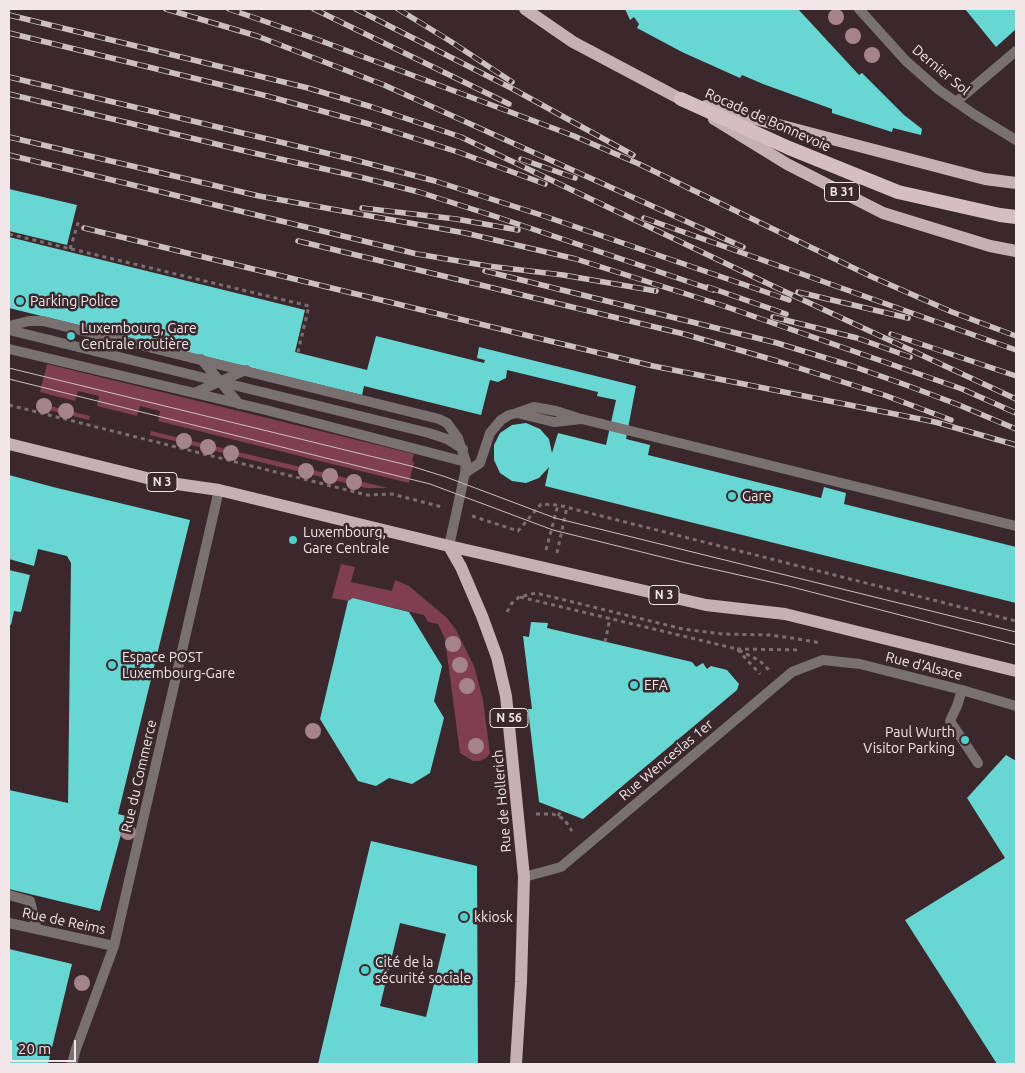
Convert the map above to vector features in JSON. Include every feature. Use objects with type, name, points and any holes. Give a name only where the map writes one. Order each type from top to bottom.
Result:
[{"type":"highway","name":"Rocade de Bonnevoie","points":[[681,99],[790,148],[898,192],[1016,217]]},
{"type":"main road","name":"Rocade de Bonnevoie","points":[[525,9],[574,42],[681,99]]},
{"type":"main road","name":"B 31","points":[[681,99],[985,179],[1016,184]]},
{"type":"main road","name":"B 31","points":[[681,99],[787,164],[883,213],[990,246],[1016,251]]},
{"type":"main road","name":"N 3","points":[[9,444],[163,482],[219,490],[449,546],[706,605],[785,614],[1016,671]]},
{"type":"main road","name":"Rue de Hollerich","points":[[449,546],[461,567],[482,616],[497,657],[506,696],[524,877],[516,1064]]},
{"type":"street","name":"Dernier Sol","points":[[859,9],[906,61],[939,90],[1016,140]]},
{"type":"street","points":[[956,102],[1016,51]]},
{"type":"street","points":[[9,326],[29,320],[44,321],[439,419],[446,423],[458,438],[466,462],[449,546]]},
{"type":"street","points":[[9,330],[429,433],[448,439],[463,449]]},
{"type":"street","points":[[9,349],[240,404],[466,462]]},
{"type":"street","points":[[201,359],[240,404]]},
{"type":"street","points":[[194,393],[246,370]]},
{"type":"street","points":[[465,473],[480,463],[490,433],[508,415],[516,413],[554,422],[582,419],[1016,526]]},
{"type":"street","name":"Rue du Commerce","points":[[72,1064],[114,946],[219,490]]},
{"type":"street","name":"Rue Wenceslas 1er","points":[[524,877],[560,867],[792,672],[823,660]]},
{"type":"street","name":"Rue d'Alsace","points":[[823,660],[860,664],[1016,706]]},
{"type":"street","points":[[962,690],[950,721],[978,763]]},
{"type":"street","points":[[9,896],[30,901],[37,929]]},
{"type":"street","name":"Rue de Reims","points":[[9,923],[114,946]]},
{"type":"path","points":[[70,248],[79,220]]},
{"type":"path","points":[[9,234],[309,306],[298,352]]},
{"type":"path","points":[[9,405],[367,495],[392,494],[435,505]]},
{"type":"path","points":[[500,525],[518,531],[541,504],[558,505],[1016,621]]},
{"type":"path","points":[[553,530],[558,505]]},
{"type":"path","points":[[506,612],[512,603],[520,597],[540,593],[683,629],[723,634],[784,637],[822,643]]},
{"type":"path","points":[[520,597],[736,649],[803,650]]},
{"type":"path","points":[[604,642],[610,618]]},
{"type":"path","points":[[736,649],[760,674]]},
{"type":"path","points":[[736,649],[760,661],[780,682]]},
{"type":"path","points":[[558,816],[561,811]]},
{"type":"path","points":[[536,814],[553,814],[558,816],[564,819],[572,831]]},
{"type":"shaded area","points":[[47,364],[414,454],[409,483],[158,421],[160,411],[140,406],[137,416],[97,406],[99,396],[78,391],[75,401],[40,392]]},
{"type":"shaded area","points":[[38,403],[90,416],[89,420],[37,407]]},
{"type":"shaded area","points":[[151,431],[388,488],[366,488],[150,435]]},
{"type":"shaded area","points":[[341,564],[355,567],[351,582],[392,591],[395,580],[409,586],[447,618],[456,630],[474,666],[483,700],[490,754],[486,758],[480,761],[473,761],[460,753],[445,639],[438,624],[428,622],[424,615],[353,598],[348,601],[332,598]]},
{"type":"building","points":[[625,9],[798,9],[859,75],[862,73],[904,115],[922,129],[921,135],[893,128],[892,132],[832,113],[832,109],[742,75],[740,78],[682,52],[637,28],[639,24],[634,17],[630,20]]},
{"type":"building","points":[[965,9],[1016,9],[1016,29],[996,47]]},
{"type":"building","points":[[9,189],[77,205],[67,245],[9,231]]},
{"type":"building","points":[[9,237],[305,310],[295,352],[367,370],[376,336],[484,363],[485,360],[477,358],[479,347],[636,386],[626,439],[650,445],[648,455],[821,498],[824,487],[846,493],[844,504],[1016,547],[1016,603],[545,486],[549,467],[539,478],[526,483],[512,481],[500,473],[494,460],[494,445],[500,433],[512,425],[526,423],[540,429],[549,439],[552,453],[558,433],[606,445],[616,400],[597,396],[598,392],[507,370],[506,378],[498,382],[490,380],[481,415],[364,386],[362,395],[9,308]]},
{"type":"building","name":"Espace POST Luxembourg-Gare","points":[[9,475],[190,520],[118,814],[126,816],[100,911],[9,889],[9,790],[68,803],[71,563],[67,556],[38,549],[34,566],[9,559]]},
{"type":"building","points":[[9,570],[30,575],[21,612],[14,611],[11,625],[9,624]]},
{"type":"building","points":[[353,598],[409,612],[442,666],[434,701],[444,718],[430,773],[412,784],[389,778],[376,786],[358,781],[320,719],[348,601]]},
{"type":"building","points":[[531,622],[548,623],[547,628],[692,662],[696,667],[703,663],[707,669],[711,666],[727,670],[739,684],[737,690],[583,819],[539,802],[528,709],[532,709],[523,636],[529,637]]},
{"type":"building","points":[[1006,755],[1016,761],[1016,1064],[997,1064],[905,920],[1005,858],[967,798]]},
{"type":"building","name":"Cité de la sécurité sociale","points":[[371,841],[477,866],[478,1064],[318,1064]],"holes":[[[400,923],[446,934],[426,1017],[380,1006]]]},
{"type":"building","points":[[9,949],[72,964],[48,1064],[9,1064]]},
{"type":"tram line","points":[[9,368],[411,466],[446,477],[555,518],[1016,632]]},
{"type":"tram line","points":[[9,379],[430,484],[553,530],[788,586],[1016,645]]},
{"type":"railway","points":[[166,9],[257,36],[384,85],[743,247]]},
{"type":"railway","points":[[229,9],[316,39],[574,136],[639,164],[870,276],[952,312],[1016,336]]},
{"type":"railway","points":[[314,9],[509,104]]},
{"type":"railway","points":[[356,9],[513,89],[633,155]]},
{"type":"railway","points":[[398,9],[512,82]]},
{"type":"railway","points":[[9,15],[308,88],[461,137],[775,287],[1016,399]]},
{"type":"railway","points":[[9,33],[267,96],[369,124],[458,152],[545,184]]},
{"type":"railway","points":[[9,77],[435,181],[541,215],[789,300]]},
{"type":"railway","points":[[9,94],[419,192],[713,290]]},
{"type":"railway","points":[[9,137],[259,196],[465,233],[576,259],[724,306],[962,389],[1016,413]]},
{"type":"railway","points":[[9,155],[417,254],[488,266],[563,275],[656,291]]},
{"type":"railway","points":[[521,159],[575,178]]},
{"type":"railway","points":[[362,208],[456,219],[518,230]]},
{"type":"railway","points":[[644,218],[1016,350]]},
{"type":"railway","points":[[84,228],[653,366],[935,422],[1016,445]]},
{"type":"railway","points":[[298,241],[684,334],[884,395],[951,420]]},
{"type":"railway","points":[[485,271],[777,343],[906,385],[1016,429]]},
{"type":"railway","points":[[708,287],[786,314]]},
{"type":"railway","points":[[798,292],[908,318]]},
{"type":"railway","points":[[773,317],[857,338],[910,357]]},
{"type":"railway","points":[[891,334],[1016,376]]},
{"type":"place","name":"Parking Police","points":[[20,301]]},
{"type":"place","name":"Luxembourg, Gare Centrale routière","points":[[71,336]]},
{"type":"place","name":"Gare","points":[[732,496]]},
{"type":"place","name":"Luxembourg, Gare Centrale","points":[[293,540]]},
{"type":"place","name":"Espace POST Luxembourg-Gare","points":[[112,665]]},
{"type":"place","name":"EFA","points":[[634,685]]},
{"type":"place","name":"Paul Wurth Visitor Parking","points":[[965,740]]},
{"type":"place","name":"kkiosk","points":[[464,917]]},
{"type":"place","name":"Cité de la sécurité sociale","points":[[365,970]]}]
